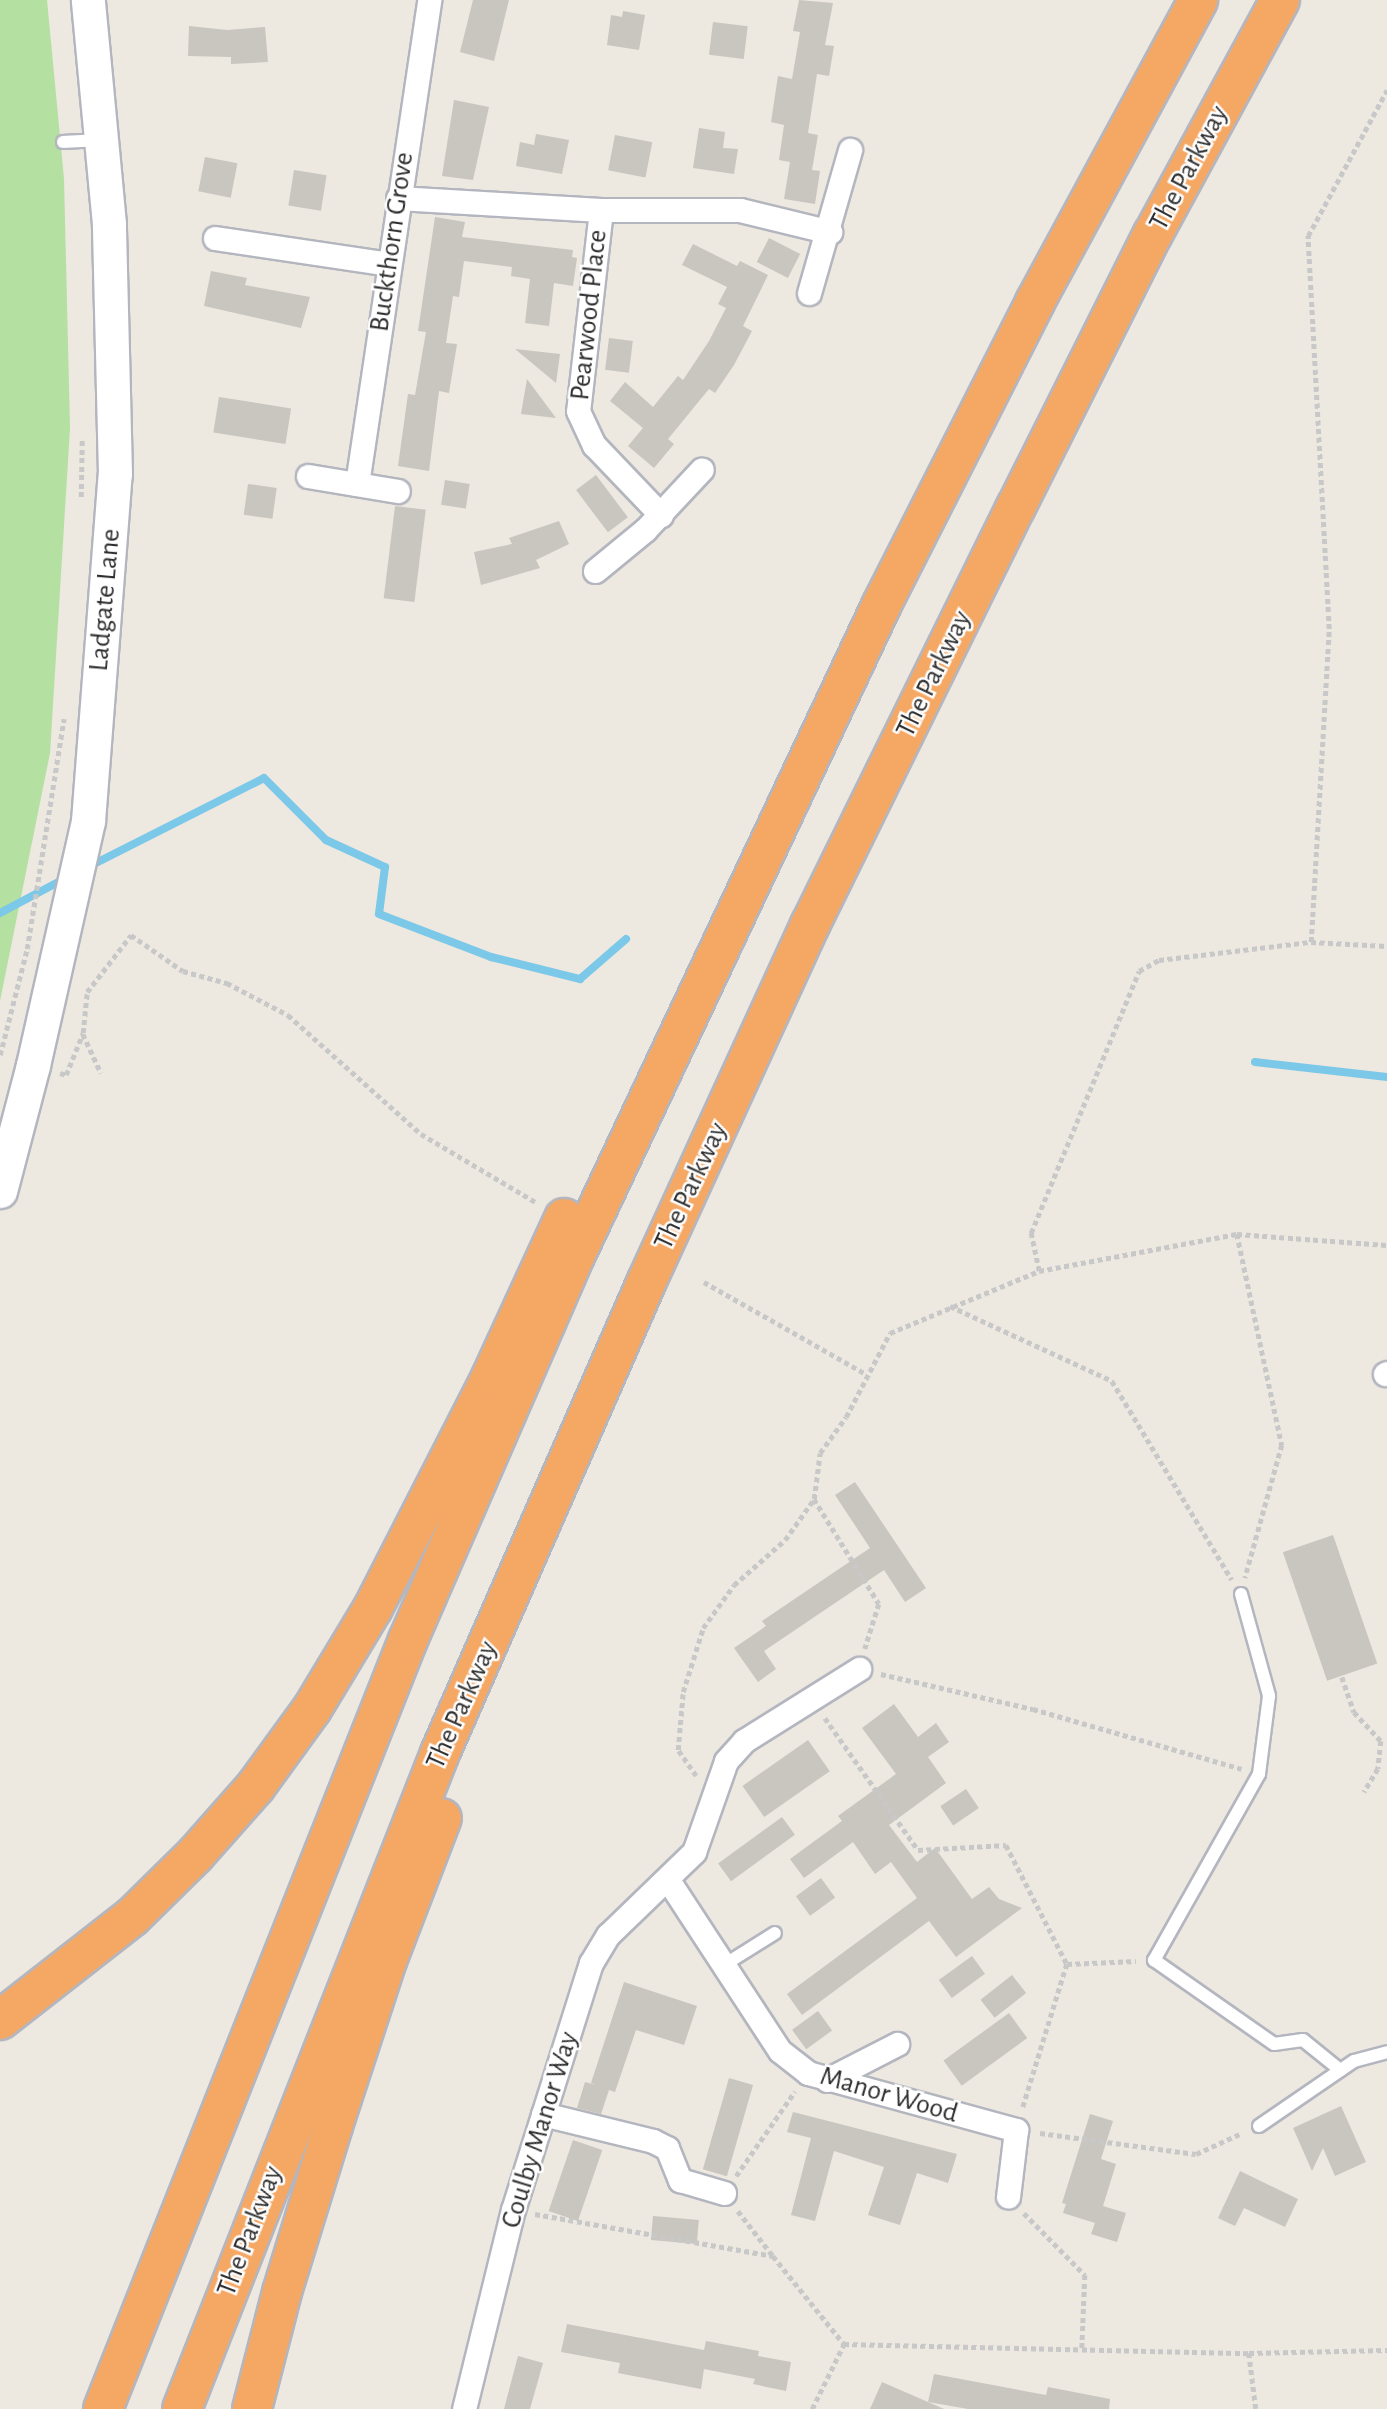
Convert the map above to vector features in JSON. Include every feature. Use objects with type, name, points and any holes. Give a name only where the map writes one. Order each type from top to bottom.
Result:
[{"type":"highway","points":[[103,2409],[408,1640],[678,1033],[887,594],[1035,302],[1198,0]]},
{"type":"highway","name":"The Parkway","points":[[182,2409],[435,1766],[646,1283],[816,912],[1153,234],[1280,0]]},
{"type":"highway","points":[[0,2020],[132,1917],[186,1864],[256,1786],[312,1709],[373,1608],[460,1438],[584,1173],[678,1033]]},
{"type":"highway","points":[[253,2409],[282,2292],[333,2126],[387,1961],[459,1775],[526,1561]]},
{"type":"main road","name":"Ladgate Lane","points":[[0,1191],[88,821],[115,474],[104,140],[88,0]]},
{"type":"street","name":"Buckthorn Grove","points":[[356,484],[429,0]]},
{"type":"street","points":[[809,293],[830,232],[850,149]]},
{"type":"street","name":"Pearwood Place","points":[[398,198],[601,210],[740,210],[830,232]]},
{"type":"street","name":"Pearwood Place","points":[[601,210],[578,411],[594,445],[661,515]]},
{"type":"street","points":[[215,238],[388,264]]},
{"type":"street","points":[[595,571],[661,515],[702,470]]},
{"type":"street","points":[[307,476],[398,491]]},
{"type":"street","name":"Coulby Manor Way","points":[[464,2409],[513,2210],[592,1963],[608,1935],[694,1852],[726,1761],[744,1741],[859,1669]]},
{"type":"street","name":"Manor Wood","points":[[668,1880],[780,2051],[817,2077],[1016,2130]]},
{"type":"street","points":[[817,2077],[897,2044]]},
{"type":"street","points":[[543,2114],[653,2141],[667,2148],[680,2180],[724,2193]]},
{"type":"street","points":[[1008,2197],[1016,2130]]},
{"type":"lane","points":[[63,142],[104,140]]},
{"type":"lane","points":[[1241,1594],[1269,1696],[1259,1774],[1154,1960],[1273,2044],[1303,2040],[1340,2070]]},
{"type":"lane","points":[[724,1965],[775,1933]]},
{"type":"lane","points":[[1259,2126],[1340,2070],[1387,2052]]},
{"type":"path","points":[[1311,942],[1329,629],[1308,236],[1387,89]]},
{"type":"path","points":[[81,502],[82,435]]},
{"type":"path","points":[[0,1055],[26,949],[65,707]]},
{"type":"path","points":[[66,1075],[83,1033],[87,992],[131,934],[183,971],[227,983],[288,1014],[421,1134],[537,1203]]},
{"type":"path","points":[[1039,1271],[1031,1233],[1139,971],[1159,960],[1311,942],[1387,946]]},
{"type":"path","points":[[83,1033],[101,1073]]},
{"type":"path","points":[[1237,1234],[1282,1445],[1241,1594]]},
{"type":"path","points":[[712,1798],[678,1750],[683,1692],[703,1628],[734,1585],[785,1540],[814,1499],[820,1453],[846,1417],[866,1374],[890,1333],[949,1305],[1039,1271],[1237,1234],[1387,1245]]},
{"type":"path","points":[[704,1282],[866,1374]]},
{"type":"path","points":[[949,1305],[1112,1381],[1241,1594]]},
{"type":"path","points":[[814,1499],[879,1604],[859,1669],[1033,1709],[1259,1774]]},
{"type":"path","points":[[1342,1677],[1354,1712],[1381,1741],[1378,1769],[1364,1792]]},
{"type":"path","points":[[811,1699],[918,1850],[1006,1845],[1067,1964],[1016,2130],[1196,2154],[1259,2126]]},
{"type":"path","points":[[1067,1964],[1154,1960]]},
{"type":"path","points":[[817,2077],[724,2193],[844,2344],[1249,2353],[1387,2350]]},
{"type":"path","points":[[1008,2197],[1085,2275],[1082,2349]]},
{"type":"path","points":[[513,2210],[773,2256]]},
{"type":"path","points":[[812,2409],[844,2344]]},
{"type":"path","points":[[1249,2353],[1256,2409]]},
{"type":"green space","points":[[0,0],[47,0],[64,179],[70,428],[50,753],[0,1001]]},
{"type":"building","points":[[473,0],[509,0],[494,61],[460,52]]},
{"type":"building","points":[[799,0],[833,3],[825,45],[834,46],[829,76],[817,74],[808,133],[818,135],[812,170],[820,171],[815,204],[784,199],[790,162],[779,160],[784,125],[771,122],[778,76],[792,79],[800,32],[793,31]]},
{"type":"building","points":[[623,11],[645,15],[639,50],[607,45],[611,15],[622,17]]},
{"type":"building","points":[[713,22],[748,26],[744,59],[709,55]]},
{"type":"building","points":[[189,26],[227,30],[265,27],[268,62],[231,64],[231,57],[188,56]]},
{"type":"building","points":[[454,100],[489,107],[473,180],[442,176]]},
{"type":"building","points":[[699,128],[725,132],[723,148],[738,149],[734,174],[693,168]]},
{"type":"building","points":[[536,134],[569,140],[562,174],[516,166],[520,142],[534,145]]},
{"type":"building","points":[[615,135],[652,142],[645,178],[608,170]]},
{"type":"building","points":[[205,157],[237,163],[231,198],[198,191]]},
{"type":"building","points":[[294,170],[327,175],[321,211],[288,206]]},
{"type":"building","points":[[435,217],[465,222],[462,237],[573,250],[572,257],[577,258],[573,286],[554,283],[549,326],[525,323],[530,279],[511,276],[512,267],[464,261],[459,297],[453,296],[446,343],[457,344],[449,393],[439,391],[429,471],[398,466],[408,394],[415,395],[426,332],[418,331]]},
{"type":"building","points":[[769,238],[800,254],[788,278],[757,262]]},
{"type":"building","points":[[693,244],[737,266],[740,261],[768,275],[743,326],[752,331],[734,365],[715,393],[709,389],[668,439],[674,444],[654,468],[628,446],[643,428],[610,401],[625,382],[653,407],[678,376],[683,380],[709,341],[726,308],[718,304],[727,287],[682,265]]},
{"type":"building","points":[[211,271],[247,278],[245,285],[310,297],[301,328],[204,306]]},
{"type":"building","points":[[609,338],[633,341],[629,373],[605,370]]},
{"type":"building","points":[[515,349],[560,354],[556,383]]},
{"type":"building","points":[[527,379],[556,418],[521,414]]},
{"type":"building","points":[[219,397],[291,408],[285,444],[213,433]]},
{"type":"building","points":[[596,475],[628,517],[608,532],[576,490]]},
{"type":"building","points":[[445,480],[470,484],[466,509],[441,505]]},
{"type":"building","points":[[248,484],[277,488],[272,519],[244,515]]},
{"type":"building","points":[[395,506],[426,510],[414,602],[384,598]]},
{"type":"building","points":[[559,521],[569,544],[536,560],[540,568],[481,585],[474,552],[512,544],[509,538]]},
{"type":"building","points":[[855,1482],[926,1588],[905,1602],[884,1570],[764,1651],[776,1669],[758,1682],[734,1648],[766,1626],[762,1621],[870,1548],[835,1495]]},
{"type":"building","points":[[1333,1535],[1377,1664],[1327,1681],[1283,1552]]},
{"type":"building","points":[[894,1704],[918,1737],[936,1723],[949,1742],[928,1757],[946,1783],[889,1825],[917,1862],[935,1848],[972,1899],[989,1887],[999,1899],[1022,1908],[956,1957],[929,1921],[802,2015],[787,1994],[917,1898],[891,1862],[875,1874],[853,1842],[804,1878],[790,1859],[842,1821],[838,1816],[896,1774],[862,1728]]},
{"type":"building","points":[[808,1740],[830,1771],[764,1817],[742,1786]]},
{"type":"building","points":[[966,1789],[979,1808],[953,1825],[940,1806]]},
{"type":"building","points":[[782,1817],[795,1835],[731,1881],[718,1863]]},
{"type":"building","points":[[821,1878],[835,1897],[810,1916],[796,1896]]},
{"type":"building","points":[[972,1956],[985,1974],[952,1998],[939,1980]]},
{"type":"building","points":[[1012,1975],[1026,1993],[995,2018],[980,2000]]},
{"type":"building","points":[[624,1982],[697,2006],[684,2045],[636,2030],[615,2092],[609,2090],[601,2114],[577,2108],[585,2082],[596,2085],[591,2083]]},
{"type":"building","points":[[818,2011],[832,2030],[806,2049],[792,2030]]},
{"type":"building","points":[[1009,2013],[1027,2038],[962,2086],[943,2061]]},
{"type":"building","points":[[729,2078],[753,2085],[727,2176],[703,2169]]},
{"type":"building","points":[[1341,2106],[1366,2162],[1335,2176],[1323,2148],[1312,2171],[1293,2128]]},
{"type":"building","points":[[793,2112],[957,2154],[948,2183],[917,2173],[900,2225],[868,2215],[884,2167],[834,2151],[815,2221],[791,2215],[811,2138],[787,2132]]},
{"type":"building","points":[[1090,2114],[1113,2121],[1101,2159],[1116,2164],[1103,2206],[1126,2213],[1117,2242],[1091,2234],[1095,2223],[1063,2213],[1066,2204],[1062,2203]]},
{"type":"building","points":[[573,2140],[602,2150],[578,2221],[549,2211]]},
{"type":"building","points":[[1240,2171],[1298,2199],[1285,2227],[1244,2208],[1235,2226],[1218,2218]]},
{"type":"building","points":[[653,2216],[699,2220],[697,2244],[651,2240]]},
{"type":"building","points":[[567,2324],[704,2350],[706,2341],[759,2351],[758,2356],[791,2362],[786,2391],[753,2384],[755,2379],[704,2369],[701,2389],[618,2373],[620,2363],[561,2352]]},
{"type":"building","points":[[518,2356],[543,2363],[530,2409],[504,2409]]},
{"type":"building","points":[[934,2374],[1046,2395],[1048,2387],[1110,2399],[1109,2409],[968,2409],[928,2402]]},
{"type":"building","points":[[882,2382],[944,2409],[870,2409]]},
{"type":"waterway","points":[[88,867],[264,778],[326,840],[385,867],[379,914],[491,957],[580,979],[626,939]]},
{"type":"waterway","points":[[0,913],[64,879]]},
{"type":"waterway","points":[[1255,1062],[1387,1077]]}]
